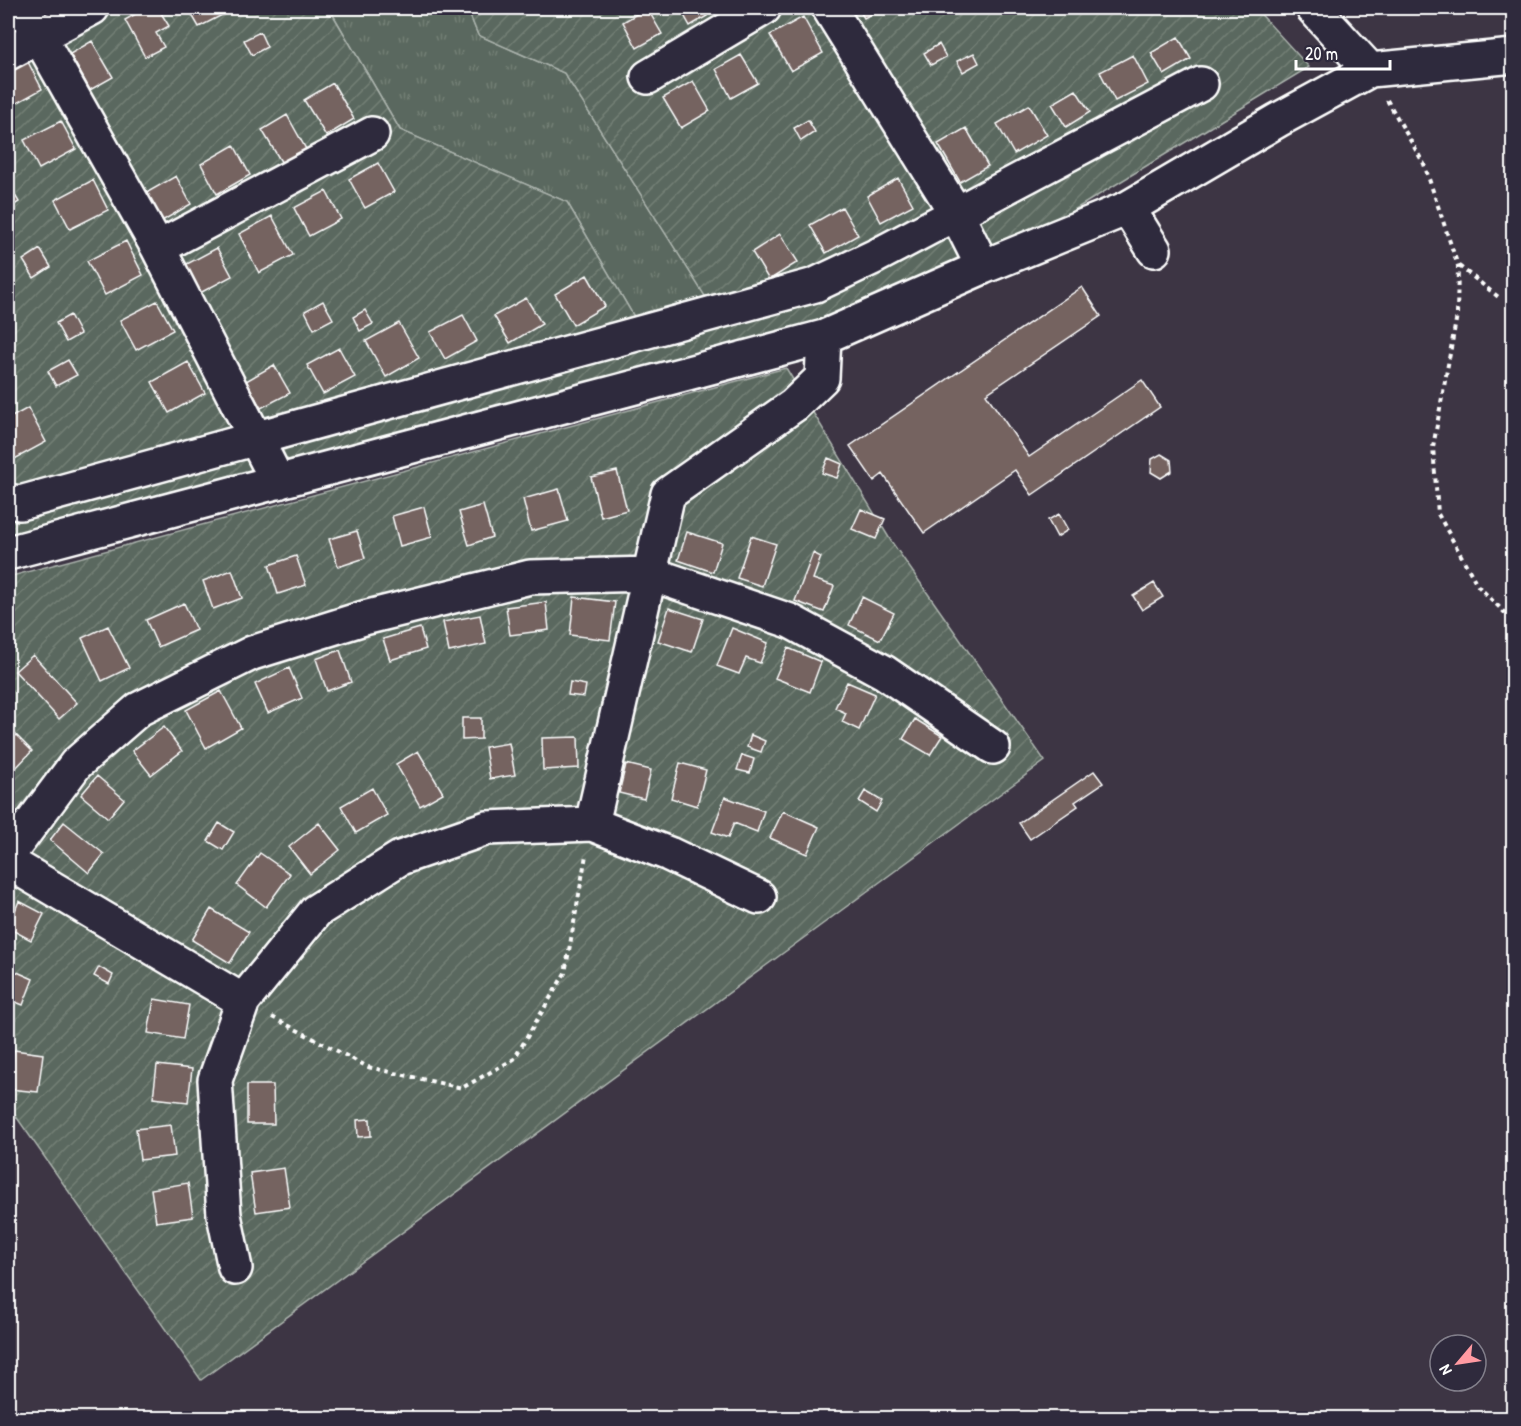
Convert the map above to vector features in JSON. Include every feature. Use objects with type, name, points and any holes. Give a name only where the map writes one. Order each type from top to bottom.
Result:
[{"type":"street","points":[[24,8],[158,248],[278,482]]},
{"type":"street","points":[[8,53],[92,8]]},
{"type":"street","points":[[648,77],[764,8]]},
{"type":"street","points":[[829,8],[956,213],[983,267]]},
{"type":"street","points":[[1313,8],[1370,70]]},
{"type":"street","points":[[8,553],[824,337],[983,267],[1128,208],[1278,120],[1370,70],[1514,56]]},
{"type":"street","points":[[8,501],[20,503],[815,285],[1202,84]]},
{"type":"street","points":[[158,248],[372,134]]},
{"type":"street","points":[[1128,208],[1154,249]]},
{"type":"street","points":[[592,824],[668,494],[794,405],[822,378],[824,337]]},
{"type":"street","points":[[8,855],[76,764],[139,710],[252,654],[364,618],[530,577],[651,574],[790,621],[884,672],[993,747]]},
{"type":"street","points":[[235,1268],[224,1215],[215,1080],[243,1001],[316,911],[400,858],[487,828],[592,824],[669,854],[759,897]]},
{"type":"street","points":[[8,862],[243,1001]]},
{"type":"path","points":[[1370,70],[1424,165],[1458,266],[1457,315],[1433,447],[1438,514],[1478,586],[1514,622]]},
{"type":"path","points":[[1458,266],[1501,298]]},
{"type":"path","points":[[243,1001],[368,1067],[462,1088],[514,1059],[565,973],[592,824]]},
{"type":"green space","points":[[8,8],[329,8],[400,130],[567,202],[637,322],[710,304],[564,73],[478,35],[467,8],[1255,8],[1309,67],[1018,244],[774,340],[8,543]]},
{"type":"green space","points":[[329,8],[467,8],[478,35],[564,73],[711,305],[637,322],[567,202],[400,130]]},
{"type":"green space","points":[[786,368],[891,541],[1045,761],[201,1380],[8,1105],[8,577]]},
{"type":"building","points":[[146,8],[158,8],[169,26],[156,33],[164,47],[145,57],[125,20]]},
{"type":"building","points":[[188,8],[231,8],[232,10],[199,27]]},
{"type":"building","points":[[647,8],[662,34],[637,48],[623,22]]},
{"type":"building","points":[[680,8],[702,8],[707,16],[690,26]]},
{"type":"building","points":[[858,8],[882,8],[864,18]]},
{"type":"building","points":[[803,17],[823,53],[791,71],[770,35]]},
{"type":"building","points":[[260,32],[267,47],[252,55],[244,40]]},
{"type":"building","points":[[1178,37],[1191,59],[1164,75],[1151,53]]},
{"type":"building","points":[[92,41],[113,77],[90,90],[70,54]]},
{"type":"building","points":[[939,44],[946,57],[931,65],[924,53]]},
{"type":"building","points":[[974,53],[979,63],[963,72],[957,61]]},
{"type":"building","points":[[741,55],[758,83],[731,98],[716,69]]},
{"type":"building","points":[[1133,55],[1148,84],[1115,101],[1100,72]]},
{"type":"building","points":[[27,60],[42,89],[8,108],[8,70]]},
{"type":"building","points":[[693,81],[710,111],[681,128],[663,98]]},
{"type":"building","points":[[333,83],[354,119],[326,136],[304,100]]},
{"type":"building","points":[[1076,90],[1090,112],[1066,127],[1052,104]]},
{"type":"building","points":[[1029,105],[1047,135],[1014,154],[997,124]]},
{"type":"building","points":[[287,115],[307,151],[283,165],[262,130]]},
{"type":"building","points":[[808,120],[815,132],[801,141],[794,128]]},
{"type":"building","points":[[61,121],[76,149],[39,169],[24,140]]},
{"type":"building","points":[[966,128],[988,166],[960,182],[938,144]]},
{"type":"building","points":[[234,145],[250,175],[217,194],[201,164]]},
{"type":"building","points":[[378,163],[394,192],[365,208],[349,179]]},
{"type":"building","points":[[176,176],[191,204],[162,221],[146,193]]},
{"type":"building","points":[[898,178],[913,205],[881,222],[867,196]]},
{"type":"building","points":[[93,180],[108,210],[70,229],[55,200]]},
{"type":"building","points":[[10,187],[19,202],[8,209],[8,189]]},
{"type":"building","points":[[326,191],[341,219],[309,236],[294,208]]},
{"type":"building","points":[[842,207],[858,235],[826,253],[810,225]]},
{"type":"building","points":[[272,216],[293,255],[259,273],[239,234]]},
{"type":"building","points":[[780,234],[798,262],[769,280],[752,252]]},
{"type":"building","points":[[126,241],[143,275],[105,295],[87,261]]},
{"type":"building","points":[[217,248],[232,276],[200,293],[185,265]]},
{"type":"building","points":[[40,249],[51,267],[34,278],[23,260]]},
{"type":"building","points":[[587,275],[605,306],[573,325],[555,294]]},
{"type":"building","points":[[1082,287],[1101,316],[986,394],[1029,457],[1142,380],[1160,407],[1032,495],[1015,470],[924,533],[883,474],[874,481],[850,446]]},
{"type":"building","points":[[526,298],[542,324],[510,343],[494,316]]},
{"type":"building","points":[[157,301],[173,330],[136,350],[120,320]]},
{"type":"building","points":[[323,301],[333,319],[314,329],[305,311]]},
{"type":"building","points":[[365,310],[373,324],[360,331],[353,317]]},
{"type":"building","points":[[70,315],[80,334],[66,342],[56,323]]},
{"type":"building","points":[[463,315],[477,341],[445,359],[430,332]]},
{"type":"building","points":[[399,323],[419,358],[386,377],[366,341]]},
{"type":"building","points":[[339,348],[355,377],[323,394],[307,365]]},
{"type":"building","points":[[68,360],[77,375],[56,386],[48,371]]},
{"type":"building","points":[[188,362],[205,393],[169,413],[152,382]]},
{"type":"building","points":[[274,365],[290,393],[261,408],[246,381]]},
{"type":"building","points":[[28,408],[46,442],[11,461],[8,454],[8,419]]},
{"type":"building","points":[[1161,454],[1171,460],[1172,471],[1161,478],[1151,472],[1152,459]]},
{"type":"building","points":[[828,458],[842,464],[837,478],[822,473]]},
{"type":"building","points":[[617,471],[627,510],[601,517],[591,477]]},
{"type":"building","points":[[559,489],[568,521],[531,531],[523,499]]},
{"type":"building","points":[[483,505],[492,537],[469,545],[459,512]]},
{"type":"building","points":[[424,507],[432,537],[400,546],[392,516]]},
{"type":"building","points":[[861,509],[885,519],[876,539],[852,529]]},
{"type":"building","points":[[1059,514],[1068,530],[1057,537],[1048,520]]},
{"type":"building","points":[[357,531],[365,558],[338,567],[329,539]]},
{"type":"building","points":[[687,532],[722,543],[713,572],[678,560]]},
{"type":"building","points":[[751,536],[776,544],[762,586],[737,578]]},
{"type":"building","points":[[813,553],[821,557],[813,579],[834,586],[824,612],[795,601]]},
{"type":"building","points":[[296,556],[306,585],[278,594],[269,565]]},
{"type":"building","points":[[232,570],[242,598],[213,609],[203,581]]},
{"type":"building","points":[[1154,583],[1163,597],[1142,610],[1133,596]]},
{"type":"building","points":[[574,597],[615,602],[610,640],[570,635]]},
{"type":"building","points":[[862,597],[894,613],[880,640],[849,625]]},
{"type":"building","points":[[546,602],[549,630],[510,635],[506,607]]},
{"type":"building","points":[[184,603],[196,630],[158,647],[146,620]]},
{"type":"building","points":[[669,608],[703,619],[692,652],[658,641]]},
{"type":"building","points":[[480,615],[486,644],[449,652],[443,622]]},
{"type":"building","points":[[108,626],[129,668],[102,681],[82,638]]},
{"type":"building","points":[[420,628],[426,649],[390,660],[383,639]]},
{"type":"building","points":[[732,628],[768,643],[760,663],[746,658],[739,674],[717,666]]},
{"type":"building","points":[[788,648],[821,662],[810,692],[775,678]]},
{"type":"building","points":[[340,650],[351,682],[327,691],[316,659]]},
{"type":"building","points":[[33,655],[77,703],[59,719],[15,671]]},
{"type":"building","points":[[289,668],[302,698],[268,713],[255,684]]},
{"type":"building","points":[[570,682],[586,685],[584,697],[568,695]]},
{"type":"building","points":[[847,682],[875,694],[859,730],[842,722],[846,713],[835,708]]},
{"type":"building","points":[[221,691],[241,728],[206,748],[186,710]]},
{"type":"building","points":[[462,718],[481,718],[481,739],[462,740]]},
{"type":"building","points":[[915,719],[942,736],[930,755],[903,739]]},
{"type":"building","points":[[8,727],[32,751],[15,769],[8,761]]},
{"type":"building","points":[[164,727],[182,751],[151,775],[132,751]]},
{"type":"building","points":[[751,735],[765,741],[761,752],[747,747]]},
{"type":"building","points":[[578,737],[579,768],[543,770],[542,738]]},
{"type":"building","points":[[509,743],[515,775],[490,779],[485,747]]},
{"type":"building","points":[[418,751],[443,793],[420,806],[396,764]]},
{"type":"building","points":[[742,755],[754,759],[750,773],[737,770]]},
{"type":"building","points":[[680,763],[706,770],[697,806],[671,798]]},
{"type":"building","points":[[626,764],[651,770],[644,799],[619,793]]},
{"type":"building","points":[[1094,771],[1103,783],[1075,802],[1078,806],[1030,839],[1019,823]]},
{"type":"building","points":[[97,776],[124,799],[108,818],[81,795]]},
{"type":"building","points":[[372,788],[387,815],[356,833],[341,806]]},
{"type":"building","points":[[865,791],[882,801],[876,812],[859,801]]},
{"type":"building","points":[[725,797],[764,811],[757,832],[734,823],[728,838],[712,832]]},
{"type":"building","points":[[783,811],[819,827],[807,854],[770,838]]},
{"type":"building","points":[[64,822],[104,854],[89,873],[50,840]]},
{"type":"building","points":[[219,823],[234,832],[223,850],[208,841]]},
{"type":"building","points":[[319,823],[340,850],[310,874],[289,847]]},
{"type":"building","points":[[260,853],[290,874],[266,907],[237,885]]},
{"type":"building","points":[[19,901],[44,914],[31,940],[8,928]]},
{"type":"building","points":[[211,909],[249,932],[230,963],[192,940]]},
{"type":"building","points":[[99,967],[113,975],[109,984],[94,976]]},
{"type":"building","points":[[8,968],[33,979],[23,1005],[8,999]]},
{"type":"building","points":[[154,999],[189,1005],[183,1039],[148,1033]]},
{"type":"building","points":[[14,1050],[43,1054],[38,1092],[9,1089]]},
{"type":"building","points":[[157,1065],[192,1069],[188,1102],[153,1098]]},
{"type":"building","points":[[247,1085],[273,1085],[274,1124],[247,1124]]},
{"type":"building","points":[[370,1119],[371,1136],[358,1137],[357,1120]]},
{"type":"building","points":[[171,1125],[175,1156],[140,1160],[136,1129]]},
{"type":"building","points":[[284,1168],[290,1207],[256,1212],[250,1173]]},
{"type":"building","points":[[188,1183],[193,1217],[156,1222],[151,1189]]}]
